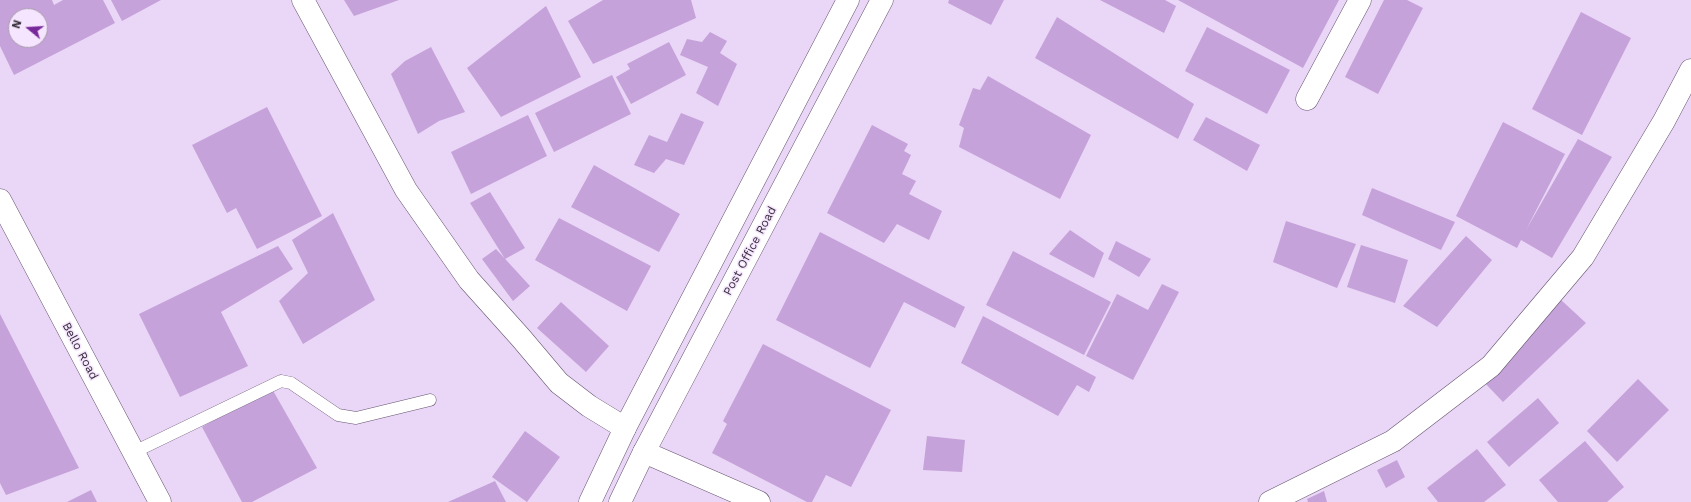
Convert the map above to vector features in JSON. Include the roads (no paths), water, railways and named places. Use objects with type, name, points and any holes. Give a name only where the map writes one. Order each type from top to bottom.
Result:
[{"type":"street","points":[[303,0],[406,190],[469,280],[522,338],[559,383],[588,406],[625,428]]},
{"type":"street","points":[[590,502],[625,428],[848,0]]},
{"type":"street","name":"Post Office Road","points":[[620,502],[644,452],[882,0]]},
{"type":"street","points":[[1307,99],[1360,0]]},
{"type":"street","points":[[1270,502],[1393,442],[1491,366],[1583,257],[1664,121],[1691,70]]},
{"type":"street","name":"Bello Road","points":[[0,200],[160,502]]},
{"type":"street","points":[[644,452],[759,502]]},
{"type":"lane","points":[[134,452],[281,381],[291,383],[338,415],[356,418],[430,400]]}]
